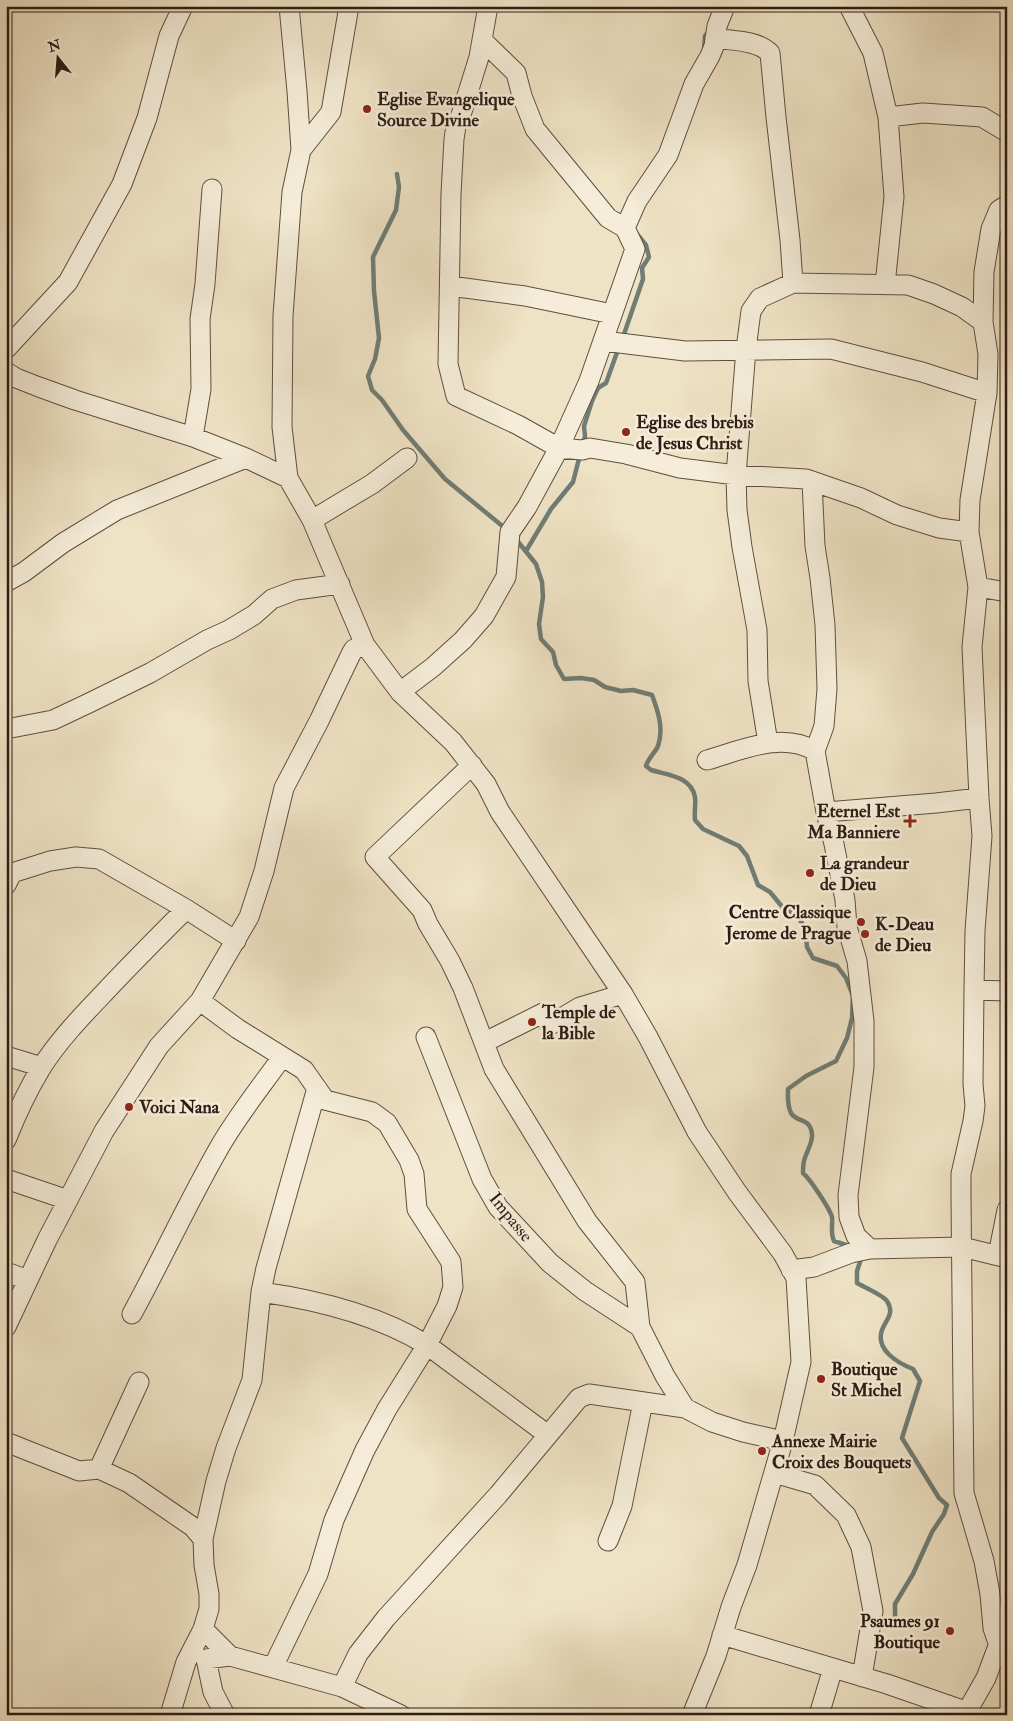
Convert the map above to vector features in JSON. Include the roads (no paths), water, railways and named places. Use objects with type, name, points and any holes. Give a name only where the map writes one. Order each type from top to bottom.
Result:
[{"type":"street","points":[[6,349],[68,282],[122,184],[147,118],[169,36],[183,6]]},
{"type":"street","points":[[289,6],[301,150],[292,192],[283,316],[282,427],[288,478],[312,520],[364,645],[400,692],[453,742],[486,784],[510,828],[623,994],[648,1037],[697,1132],[737,1192],[783,1254],[796,1278],[801,1362],[783,1441],[747,1566],[731,1607],[716,1656],[692,1715]]},
{"type":"street","points":[[301,150],[331,112],[343,30],[349,6]]},
{"type":"street","points":[[488,6],[483,41],[456,126],[450,194],[448,364],[456,396],[518,425],[559,448],[582,450],[590,448],[626,454],[680,468],[736,475],[812,480],[861,498],[906,518],[939,528],[969,532]]},
{"type":"street","points":[[625,228],[637,200],[668,155],[694,84],[710,56],[717,26],[725,6]]},
{"type":"street","points":[[849,6],[873,53],[888,118],[894,197],[885,285]]},
{"type":"street","points":[[715,38],[754,44],[765,48],[770,53],[793,283]]},
{"type":"street","points":[[400,692],[433,667],[463,640],[484,616],[506,577],[510,532],[527,507],[559,448],[589,381],[635,249],[625,228],[608,218],[535,129],[522,96],[516,72],[483,41]]},
{"type":"street","points":[[888,118],[923,113],[982,117],[1007,132]]},
{"type":"street","points":[[193,437],[201,389],[200,319],[205,284],[212,190]]},
{"type":"street","points":[[998,1643],[993,1628],[990,1594],[984,1562],[964,1493],[961,1334],[962,1174],[975,1106],[975,931],[982,836],[978,798],[972,647],[978,586],[969,532],[970,500],[987,393],[988,354],[983,322],[984,272],[991,229],[999,210],[1007,205]]},
{"type":"street","points":[[768,743],[758,681],[757,630],[737,510],[736,475],[751,311],[760,298],[793,283],[908,285],[962,307],[983,322]]},
{"type":"street","points":[[450,286],[525,296],[612,314]]},
{"type":"street","points":[[603,341],[685,351],[831,349],[922,372],[987,393]]},
{"type":"street","points":[[6,372],[24,381],[75,400],[193,437],[246,458],[288,478]]},
{"type":"street","points":[[6,582],[62,543],[117,510],[246,458]]},
{"type":"street","points":[[312,520],[372,484],[407,458]]},
{"type":"street","points":[[812,480],[815,546],[825,626],[827,689],[824,726],[816,751],[844,900],[847,927],[857,961],[864,1021],[864,1067],[848,1195],[849,1217],[856,1236],[870,1249]]},
{"type":"street","points":[[6,729],[53,720],[89,703],[150,673],[207,640],[229,630],[254,614],[272,599],[296,590],[340,584]]},
{"type":"street","points":[[978,586],[1007,592]]},
{"type":"street","points":[[6,1326],[104,1130],[159,1046],[200,1001],[249,917],[264,871],[284,788],[351,654],[354,649],[364,645]]},
{"type":"street","points":[[707,760],[768,743],[794,742],[816,751]]},
{"type":"street","points":[[472,766],[375,857],[422,910],[464,988],[494,1068],[587,1221],[635,1282],[640,1327],[665,1376],[685,1408]]},
{"type":"street","points":[[826,812],[978,798]]},
{"type":"street","points":[[6,885],[12,872],[28,867],[76,857],[99,859],[186,908],[236,941]]},
{"type":"street","points":[[6,1140],[20,1104],[58,1044],[83,1014],[186,908]]},
{"type":"street","points":[[974,990],[1007,991]]},
{"type":"street","points":[[485,1042],[543,1013],[550,1025],[580,1008],[623,994]]},
{"type":"street","points":[[200,1001],[238,1029],[304,1070],[325,1100],[372,1112],[387,1123],[409,1160],[414,1174],[417,1209],[451,1262],[453,1286],[447,1306],[427,1345],[387,1409],[365,1450],[334,1520],[318,1574],[273,1667]]},
{"type":"street","name":"Impasse","points":[[426,1037],[482,1179],[498,1207],[550,1263],[584,1291],[640,1327]]},
{"type":"street","points":[[6,1056],[42,1067]]},
{"type":"street","points":[[132,1314],[219,1147],[282,1057]]},
{"type":"street","points":[[170,1715],[186,1662],[203,1629],[209,1609],[209,1594],[204,1565],[204,1539],[216,1481],[223,1456],[252,1380],[261,1292],[266,1268],[317,1088]]},
{"type":"street","points":[[6,1179],[68,1200]]},
{"type":"street","points":[[791,1270],[814,1267],[851,1253],[870,1249],[962,1247],[1002,1256],[1007,1210]]},
{"type":"street","points":[[6,1272],[28,1280]]},
{"type":"street","points":[[261,1292],[301,1298],[350,1312],[394,1328],[427,1345],[548,1435]]},
{"type":"street","points":[[608,1541],[622,1506],[652,1403],[666,1391],[665,1376]]},
{"type":"street","points":[[99,1469],[139,1382]]},
{"type":"street","points":[[342,1687],[358,1654],[386,1618],[498,1495],[579,1398],[589,1394],[685,1408],[712,1422],[743,1432],[783,1441]]},
{"type":"street","points":[[6,1442],[79,1471],[99,1469],[137,1488],[193,1527],[204,1539]]},
{"type":"street","points":[[774,1473],[815,1485],[846,1515],[861,1547],[873,1611],[862,1677]]},
{"type":"street","points":[[722,1635],[934,1699],[966,1713],[986,1678],[1007,1622]]},
{"type":"street","points":[[203,1629],[230,1656]]},
{"type":"street","points":[[186,1662],[230,1656],[342,1687],[401,1715]]},
{"type":"street","points":[[206,1659],[213,1692],[225,1715]]},
{"type":"street","points":[[819,1715],[833,1668]]},
{"type":"waterway","points":[[704,50],[705,36],[710,29]]},
{"type":"waterway","points":[[397,174],[399,187],[396,210],[373,257],[374,291],[379,338],[375,359],[368,376],[372,390],[445,479],[506,529]]},
{"type":"waterway","points":[[622,340],[643,279],[642,268],[649,257],[646,245],[637,234]]},
{"type":"waterway","points":[[583,445],[585,436],[584,426],[592,401],[598,388],[606,383],[619,347]]},
{"type":"waterway","points":[[526,551],[551,509],[573,482],[580,455]]},
{"type":"waterway","points":[[515,538],[536,564],[542,582],[543,597],[539,624],[541,639],[553,652],[556,665],[564,679],[581,678],[594,680],[605,687],[621,691],[633,690],[652,695],[658,714],[660,740],[646,766],[651,770],[678,778],[689,785],[695,797],[695,820],[703,829],[739,846],[747,856],[758,885],[770,892],[784,909],[797,915],[805,928],[807,947],[813,958],[837,966],[846,978],[853,996],[852,1018],[847,1038],[836,1061],[806,1076],[788,1089],[788,1098],[791,1113],[809,1125],[811,1129],[811,1141],[804,1161],[803,1173],[815,1187],[832,1217],[834,1241],[849,1246]]},
{"type":"waterway","points":[[860,1256],[857,1283],[882,1296],[887,1301],[890,1309],[889,1316],[882,1330],[882,1344],[889,1355],[913,1369],[920,1381],[902,1438],[939,1498],[947,1505],[944,1514],[932,1532],[913,1574],[895,1604],[895,1619]]},
{"type":"place","name":"Eglise Evangelique Source Divine","points":[[367,109]]},
{"type":"place","name":"Eglise des brebis de Jesus Christ","points":[[626,432]]},
{"type":"place","name":"Eternel Est Ma Banniere","points":[[910,821]]},
{"type":"place","name":"La grandeur de Dieu","points":[[810,873]]},
{"type":"place","name":"Centre Classique Jerome de Prague","points":[[861,922]]},
{"type":"place","name":"K-Deau de Dieu","points":[[865,934]]},
{"type":"place","name":"Temple de la Bible","points":[[532,1022]]},
{"type":"place","name":"Voici Nana","points":[[129,1107]]},
{"type":"place","name":"Boutique St Michel","points":[[821,1379]]},
{"type":"place","name":"Annexe Mairie Croix des Bouquets","points":[[762,1451]]},
{"type":"place","name":"Psaumes 91 Boutique","points":[[950,1631]]}]
